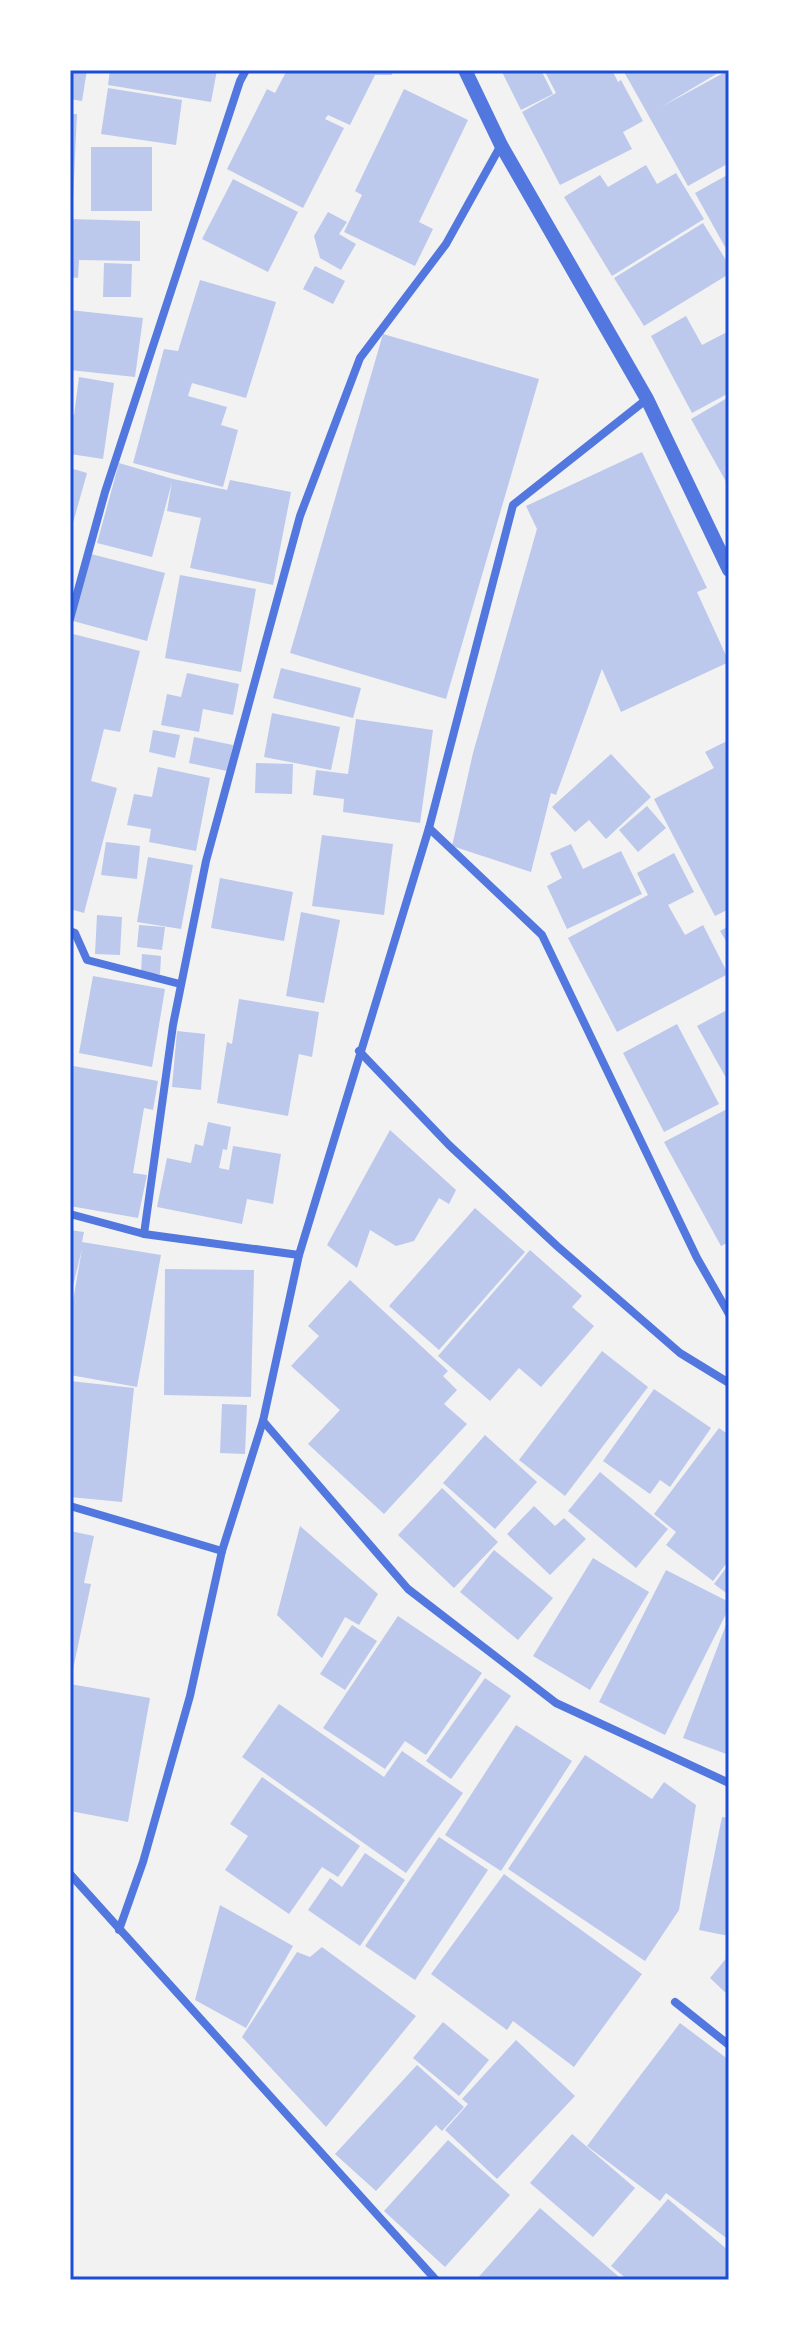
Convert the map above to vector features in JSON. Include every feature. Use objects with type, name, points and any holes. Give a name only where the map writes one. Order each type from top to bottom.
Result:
[{"type":"street","points":[[70,619],[105,492],[246,70]]},
{"type":"street","points":[[465,70],[501,145],[647,399],[729,570]]},
{"type":"street","points":[[144,1234],[180,984],[206,861],[300,516],[360,358],[446,244],[501,145]]},
{"type":"street","points":[[119,1930],[143,1862],[190,1696],[222,1551],[263,1421],[299,1255],[429,828],[513,505],[647,399]]},
{"type":"street","points":[[429,828],[542,935],[697,1258],[729,1314]]},
{"type":"street","points":[[70,931],[75,933],[87,960],[180,984]]},
{"type":"street","points":[[359,1051],[449,1145],[557,1246],[680,1353],[729,1383]]},
{"type":"street","points":[[70,1214],[144,1234],[299,1255]]},
{"type":"street","points":[[263,1421],[408,1589],[556,1703],[729,1783]]},
{"type":"street","points":[[70,1506],[222,1551]]},
{"type":"street","points":[[70,1874],[436,2280]]},
{"type":"street","points":[[675,2002],[729,2045]]},
{"type":"building","points":[[70,70],[87,70],[82,101],[70,99]]},
{"type":"building","points":[[110,70],[217,70],[211,102],[108,85]]},
{"type":"building","points":[[287,70],[393,70],[392,75],[375,75],[350,125],[328,115],[325,119],[344,128],[303,208],[227,169],[267,89],[275,93]]},
{"type":"building","points":[[501,70],[541,70],[553,94],[521,110]]},
{"type":"building","points":[[544,70],[612,70],[618,82],[621,80],[643,121],[623,132],[632,149],[560,185],[522,112],[556,93]]},
{"type":"building","points":[[623,70],[723,70],[661,107],[729,70],[729,163],[688,186]]},
{"type":"building","points":[[108,88],[182,100],[176,145],[101,134]]},
{"type":"building","points":[[404,89],[468,120],[419,222],[433,229],[415,266],[344,232],[362,195],[355,191]]},
{"type":"building","points":[[70,114],[77,114],[73,200],[70,199]]},
{"type":"building","points":[[91,147],[152,147],[152,211],[91,211]]},
{"type":"building","points":[[646,165],[657,184],[676,173],[704,219],[612,276],[564,197],[600,175],[608,187]]},
{"type":"building","points":[[729,174],[729,254],[695,193]]},
{"type":"building","points":[[233,179],[298,212],[268,272],[202,239]]},
{"type":"building","points":[[328,212],[347,222],[339,234],[356,244],[341,270],[320,258],[314,236]]},
{"type":"building","points":[[70,219],[140,221],[140,261],[79,260],[78,278],[70,277]]},
{"type":"building","points":[[703,223],[729,265],[729,274],[644,326],[614,278]]},
{"type":"building","points":[[104,263],[132,264],[131,297],[103,297]]},
{"type":"building","points":[[315,266],[345,281],[333,304],[303,289]]},
{"type":"building","points":[[200,280],[276,302],[246,398],[192,383],[188,396],[227,407],[221,425],[238,430],[223,487],[133,463],[164,349],[178,351]]},
{"type":"building","points":[[70,310],[143,318],[135,377],[70,370]]},
{"type":"building","points":[[686,316],[702,345],[729,331],[729,393],[692,413],[651,336]]},
{"type":"building","points":[[383,334],[539,379],[446,699],[290,653]]},
{"type":"building","points":[[79,377],[114,383],[103,459],[70,454],[70,415],[74,415]]},
{"type":"building","points":[[729,397],[729,487],[691,419]]},
{"type":"building","points":[[642,452],[707,588],[697,592],[729,662],[621,712],[602,669],[556,795],[551,793],[531,872],[452,846],[473,753],[537,529],[526,506]]},
{"type":"building","points":[[119,463],[173,479],[227,490],[230,480],[291,492],[273,585],[190,568],[201,518],[167,511],[172,482],[152,557],[97,543]]},
{"type":"building","points":[[70,468],[87,473],[71,530],[70,530]]},
{"type":"building","points":[[91,554],[165,573],[147,641],[73,621]]},
{"type":"building","points":[[180,575],[256,589],[241,672],[165,658]]},
{"type":"building","points":[[73,634],[140,651],[120,732],[104,729],[91,781],[117,788],[84,913],[70,909],[70,644]]},
{"type":"building","points":[[281,668],[361,688],[353,718],[273,698]]},
{"type":"building","points":[[187,673],[239,684],[233,715],[203,709],[199,732],[161,725],[167,694],[181,697]]},
{"type":"building","points":[[272,713],[340,727],[331,770],[264,757]]},
{"type":"building","points":[[356,719],[433,730],[420,823],[343,812],[344,799],[313,795],[316,770],[348,774]]},
{"type":"building","points":[[153,730],[180,735],[175,758],[149,752]]},
{"type":"building","points":[[194,737],[233,745],[227,771],[189,763]]},
{"type":"building","points":[[729,740],[729,909],[715,916],[654,799],[714,768],[705,752]]},
{"type":"building","points":[[611,754],[651,797],[606,839],[589,820],[575,832],[552,807]]},
{"type":"building","points":[[256,763],[293,764],[292,794],[255,793]]},
{"type":"building","points":[[158,767],[210,778],[196,851],[149,842],[151,829],[127,825],[134,794],[152,797]]},
{"type":"building","points":[[647,806],[666,828],[638,852],[619,830]]},
{"type":"building","points":[[322,835],[393,844],[384,915],[312,906]]},
{"type":"building","points":[[106,842],[140,846],[137,879],[101,875]]},
{"type":"building","points":[[571,844],[583,869],[621,851],[642,894],[567,929],[547,886],[562,878],[550,853]]},
{"type":"building","points":[[674,853],[694,892],[668,905],[685,935],[703,925],[728,974],[617,1032],[568,938],[648,895],[637,873]]},
{"type":"building","points":[[148,857],[193,865],[181,929],[137,922]]},
{"type":"building","points":[[220,878],[293,892],[284,941],[211,928]]},
{"type":"building","points":[[301,912],[340,920],[324,1003],[286,996]]},
{"type":"building","points":[[97,915],[122,917],[120,955],[95,954]]},
{"type":"building","points":[[139,925],[165,927],[162,950],[137,947]]},
{"type":"building","points":[[729,926],[729,946],[720,931]]},
{"type":"building","points":[[142,954],[161,956],[160,974],[141,973]]},
{"type":"building","points":[[93,976],[165,989],[152,1067],[79,1053]]},
{"type":"building","points":[[239,999],[319,1012],[312,1057],[299,1054],[288,1116],[217,1103],[227,1042],[232,1044]]},
{"type":"building","points":[[729,1009],[729,1083],[697,1026]]},
{"type":"building","points":[[677,1024],[719,1104],[664,1132],[623,1053]]},
{"type":"building","points":[[177,1031],[205,1034],[201,1090],[172,1087]]},
{"type":"building","points":[[73,1066],[158,1081],[153,1110],[144,1108],[133,1173],[147,1175],[138,1218],[70,1206],[70,1079]]},
{"type":"building","points":[[729,1108],[729,1242],[721,1246],[664,1142]]},
{"type":"building","points":[[208,1122],[231,1127],[227,1150],[223,1149],[219,1168],[229,1170],[233,1146],[281,1154],[273,1204],[247,1199],[242,1224],[157,1207],[167,1158],[191,1163],[195,1144],[203,1146]]},
{"type":"building","points":[[390,1130],[456,1190],[449,1204],[439,1198],[414,1241],[396,1246],[370,1230],[357,1268],[327,1245]]},
{"type":"building","points":[[475,1208],[525,1252],[439,1350],[389,1306]]},
{"type":"building","points":[[70,1230],[84,1232],[82,1242],[161,1255],[137,1387],[70,1375],[70,1318],[82,1249],[70,1299]]},
{"type":"building","points":[[530,1250],[582,1296],[572,1307],[594,1326],[541,1387],[519,1368],[490,1401],[438,1356]]},
{"type":"building","points":[[165,1269],[254,1270],[251,1397],[164,1395]]},
{"type":"building","points":[[350,1280],[448,1371],[443,1376],[457,1390],[444,1404],[467,1424],[384,1514],[308,1444],[340,1410],[291,1366],[319,1336],[308,1326]]},
{"type":"building","points":[[602,1351],[648,1387],[565,1496],[519,1460]]},
{"type":"building","points":[[70,1381],[134,1388],[122,1502],[70,1497]]},
{"type":"building","points":[[654,1389],[711,1428],[670,1487],[660,1480],[650,1494],[603,1461]]},
{"type":"building","points":[[222,1404],[247,1405],[245,1454],[220,1453]]},
{"type":"building","points":[[719,1428],[729,1435],[729,1560],[713,1581],[666,1545],[676,1532],[654,1514]]},
{"type":"building","points":[[485,1435],[537,1482],[495,1529],[443,1483]]},
{"type":"building","points":[[600,1472],[668,1529],[636,1568],[568,1511]]},
{"type":"building","points":[[442,1488],[498,1542],[454,1588],[398,1535]]},
{"type":"building","points":[[534,1506],[555,1526],[564,1518],[586,1539],[550,1575],[507,1534]]},
{"type":"building","points":[[300,1526],[378,1594],[359,1625],[345,1617],[322,1658],[277,1615]]},
{"type":"building","points":[[70,1531],[94,1536],[84,1583],[91,1584],[71,1679]]},
{"type":"building","points":[[494,1550],[553,1598],[518,1640],[460,1592]]},
{"type":"building","points":[[593,1558],[649,1592],[590,1690],[533,1656]]},
{"type":"building","points":[[729,1564],[729,1595],[714,1584]]},
{"type":"building","points":[[666,1570],[729,1602],[729,1608],[665,1735],[599,1702]]},
{"type":"building","points":[[398,1616],[482,1673],[426,1755],[405,1741],[385,1769],[323,1728]]},
{"type":"building","points":[[729,1617],[729,1755],[683,1738]]},
{"type":"building","points":[[352,1625],[377,1641],[345,1690],[320,1674]]},
{"type":"building","points":[[485,1678],[511,1696],[451,1779],[426,1761]]},
{"type":"building","points":[[70,1684],[150,1698],[128,1822],[70,1811]]},
{"type":"building","points":[[279,1704],[384,1777],[402,1751],[463,1793],[406,1873],[242,1757]]},
{"type":"building","points":[[516,1725],[572,1761],[501,1871],[445,1835]]},
{"type":"building","points":[[585,1755],[652,1799],[664,1782],[696,1805],[679,1910],[645,1961],[508,1869]]},
{"type":"building","points":[[262,1777],[360,1846],[338,1877],[322,1867],[289,1914],[225,1870],[248,1836],[230,1824]]},
{"type":"building","points":[[722,1817],[729,1818],[729,1936],[699,1930]]},
{"type":"building","points":[[439,1837],[488,1870],[415,1980],[365,1946]]},
{"type":"building","points":[[365,1853],[405,1880],[360,1946],[308,1910],[330,1878],[342,1887]]},
{"type":"building","points":[[504,1874],[642,1974],[574,2067],[513,2021],[507,2030],[431,1974]]},
{"type":"building","points":[[220,1905],[293,1946],[246,2028],[195,2000]]},
{"type":"building","points":[[322,1947],[416,2016],[326,2127],[242,2037],[297,1952],[310,1957]]},
{"type":"building","points":[[729,1955],[729,1996],[710,1978]]},
{"type":"building","points":[[443,2022],[489,2060],[459,2096],[413,2058]]},
{"type":"building","points":[[680,2023],[729,2060],[729,2240],[666,2193],[660,2201],[587,2146]]},
{"type":"building","points":[[516,2040],[575,2096],[497,2179],[445,2130],[468,2104],[462,2099]]},
{"type":"building","points":[[417,2065],[464,2107],[442,2131],[436,2125],[376,2191],[335,2154]]},
{"type":"building","points":[[572,2134],[635,2188],[593,2237],[530,2183]]},
{"type":"building","points":[[448,2140],[510,2195],[445,2267],[384,2211]]},
{"type":"building","points":[[668,2199],[729,2251],[729,2274],[724,2280],[628,2280],[611,2266]]},
{"type":"building","points":[[540,2208],[619,2277],[622,2280],[476,2280]]}]
